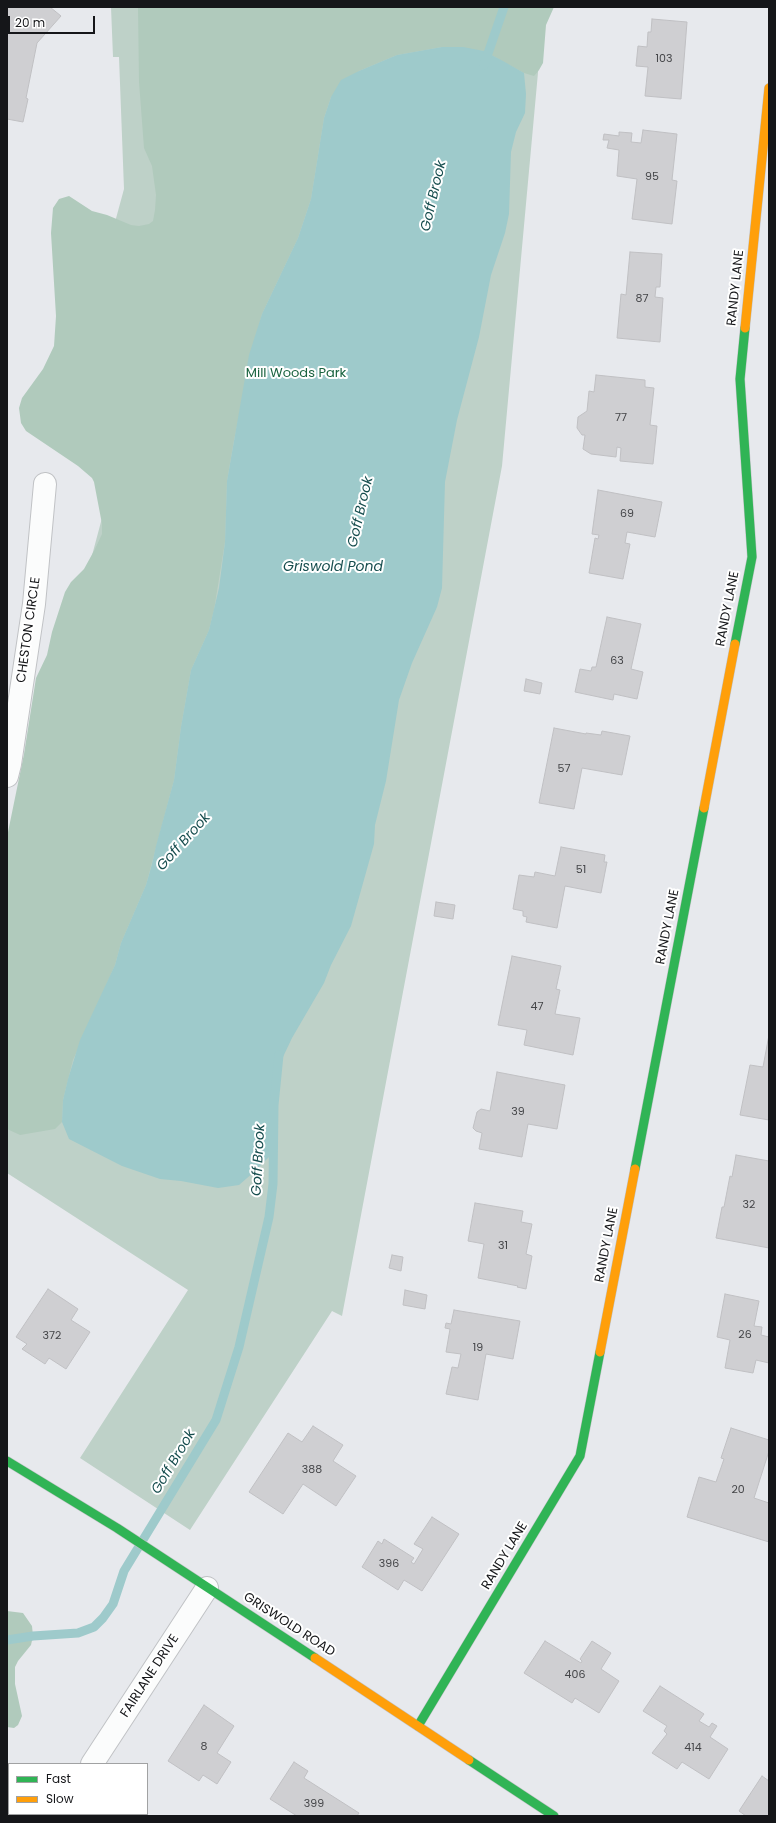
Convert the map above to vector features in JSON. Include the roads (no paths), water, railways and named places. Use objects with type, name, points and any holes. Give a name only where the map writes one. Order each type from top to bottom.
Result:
[{"type":"street","name":"RANDY LANE","points":[[418,1726],[580,1456],[752,557],[740,379],[769,88]]},
{"type":"street","name":"CHESTON CIRCLE","points":[[7,776],[34,604],[45,484]]},
{"type":"street","name":"GRISWOLD ROAD","points":[[7,1461],[117,1528],[554,1816]]},
{"type":"street","name":"FAIRLANE DRIVE","points":[[93,1763],[207,1588]]},
{"type":"water","name":"Griswold Pond","points":[[442,47],[463,47],[484,51],[503,61],[524,73],[526,94],[525,113],[516,132],[511,152],[509,214],[505,233],[491,275],[479,337],[457,420],[445,482],[442,588],[437,607],[412,663],[399,700],[386,781],[375,825],[374,844],[351,926],[331,965],[324,983],[292,1038],[274,1076],[271,1096],[273,1135],[270,1156],[239,1185],[218,1188],[181,1181],[160,1179],[122,1166],[69,1139],[62,1122],[63,1100],[68,1079],[80,1040],[115,965],[121,943],[146,885],[152,864],[174,780],[191,670],[209,630],[219,588],[225,542],[227,481],[249,355],[262,314],[298,238],[311,199],[324,118],[331,97],[341,80],[359,71],[397,55]]},
{"type":"waterway","name":"Goff Brook","points":[[484,65],[504,7]]},
{"type":"waterway","name":"Goff Brook","points":[[7,1640],[33,1636],[78,1633],[94,1627],[103,1618],[113,1604],[124,1571],[216,1420],[239,1347],[269,1217],[273,1184],[274,1105],[279,1055]]},
{"type":"park label","name":"Mill Woods Park","points":[[296,374]]}]
